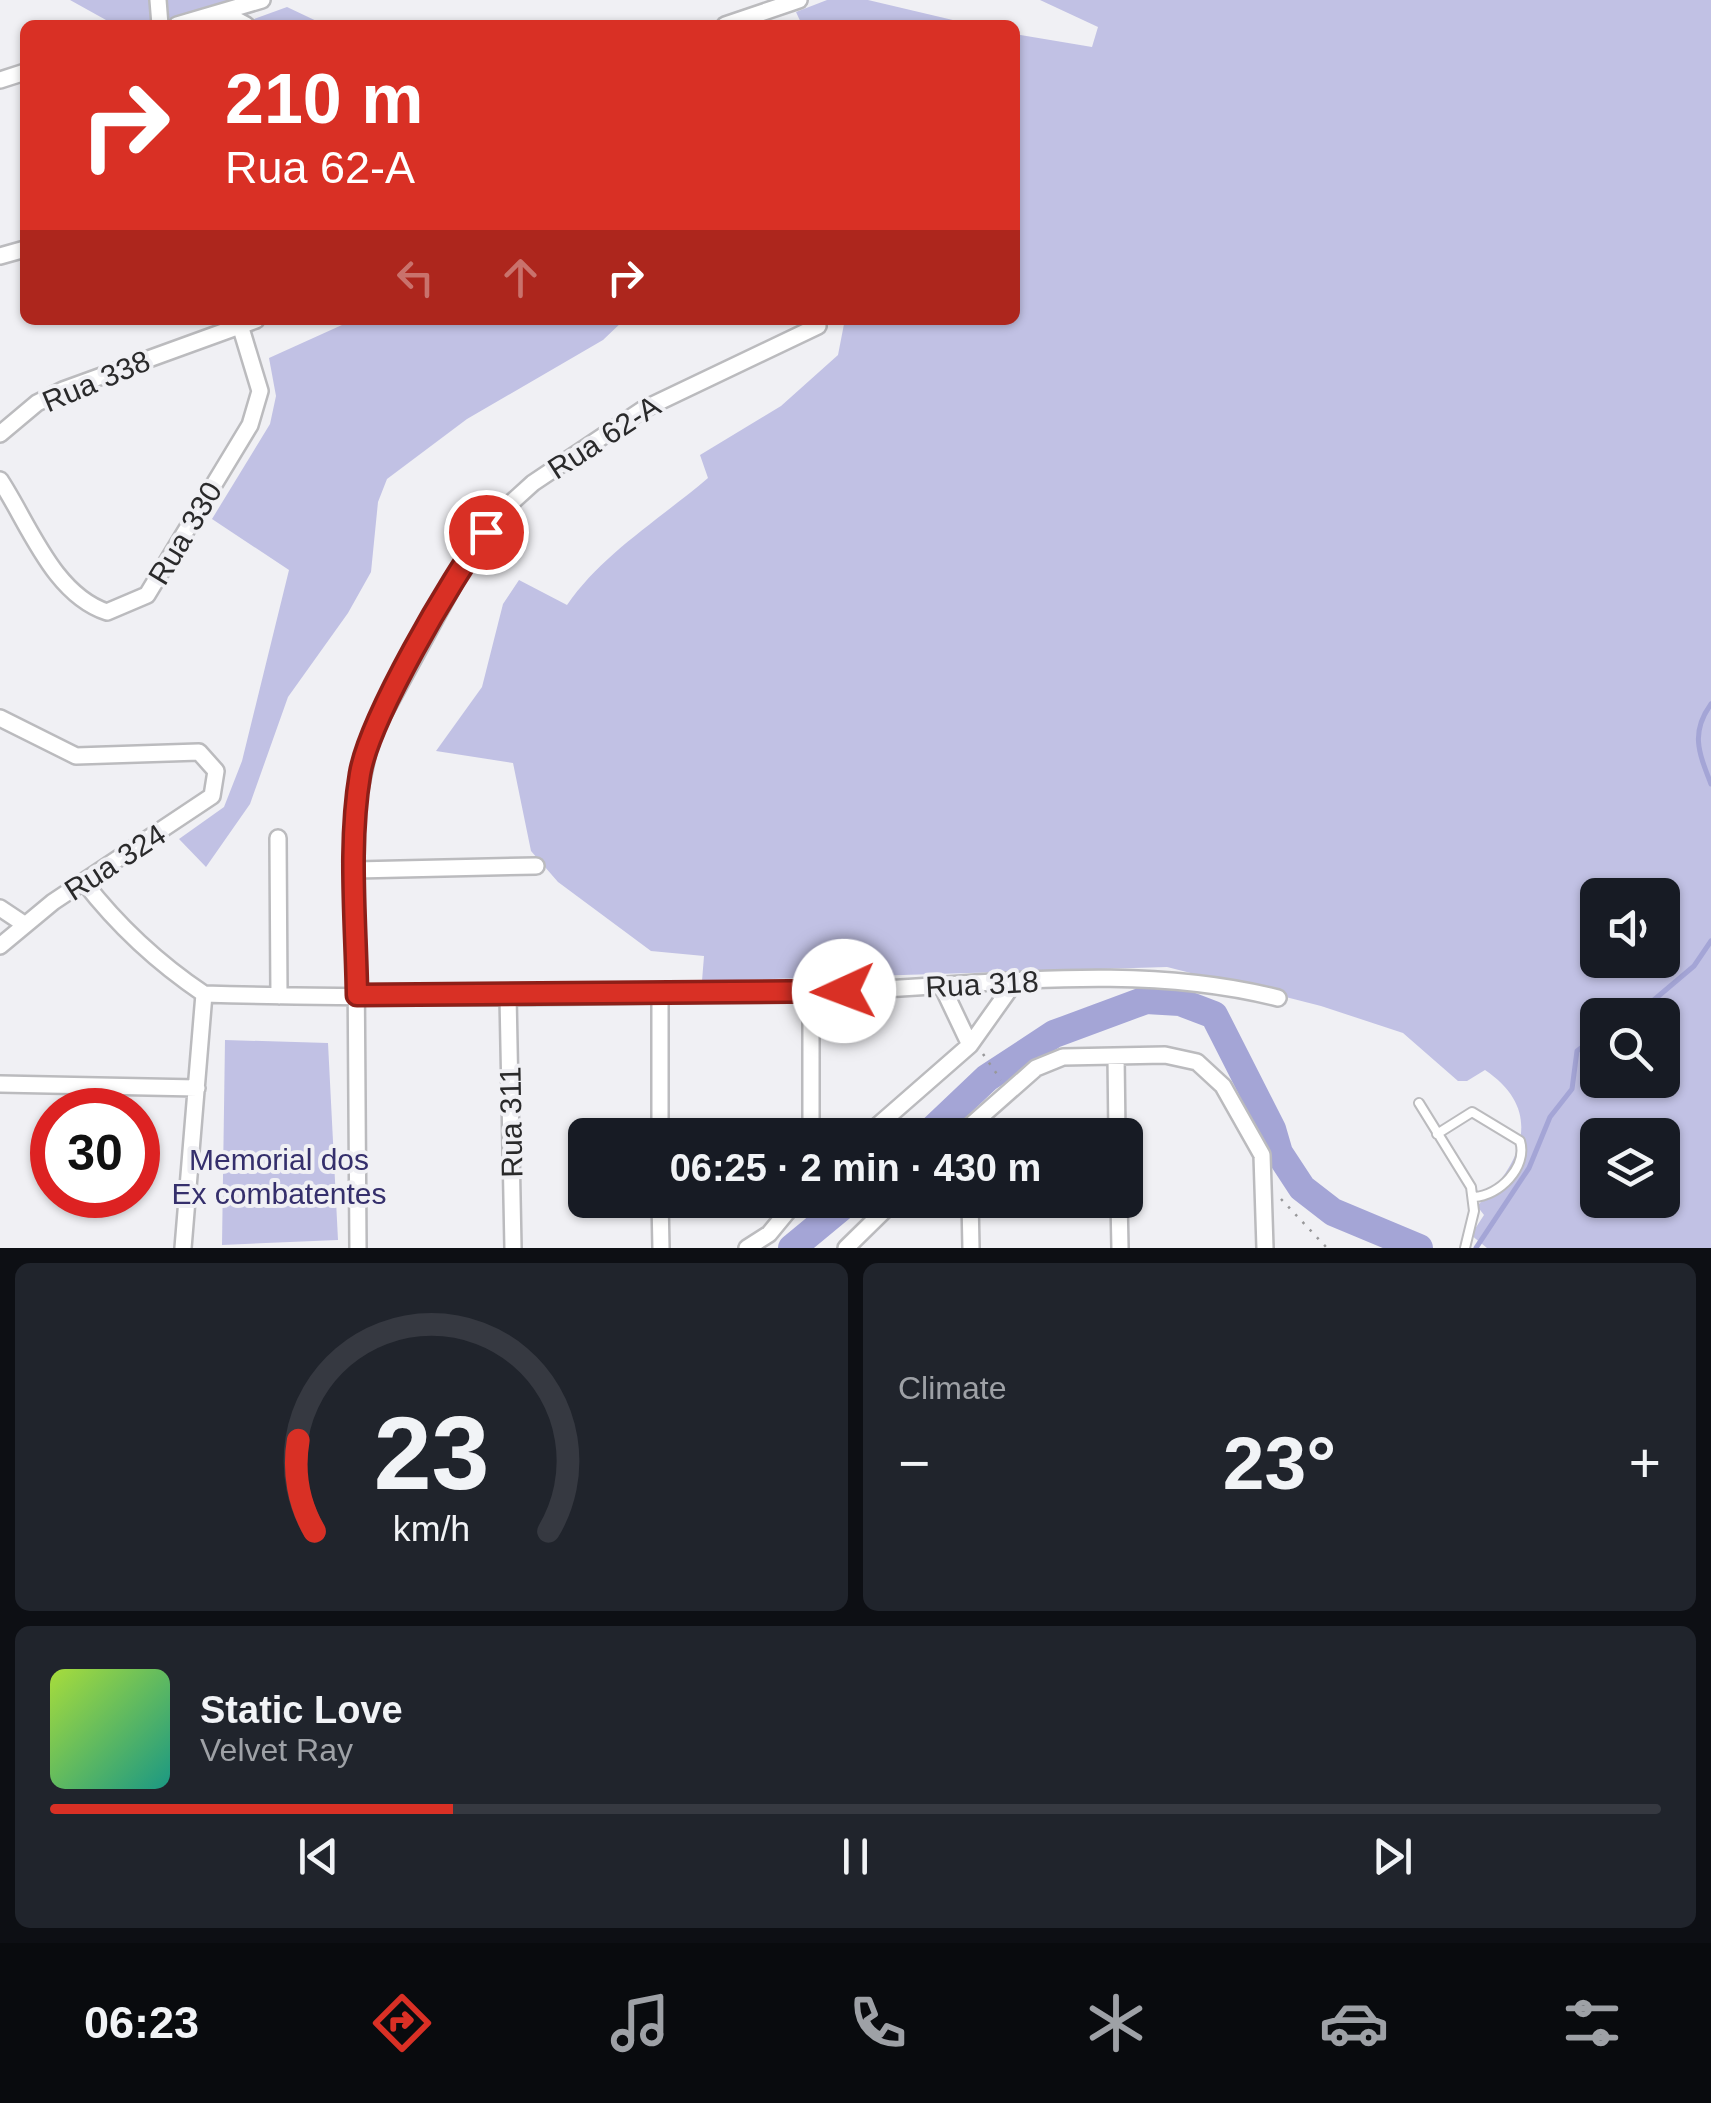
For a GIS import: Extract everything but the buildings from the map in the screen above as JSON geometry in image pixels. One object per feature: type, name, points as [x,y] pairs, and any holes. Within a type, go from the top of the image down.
[{"type":"street","points":[[207,20],[262,0]]},
{"type":"street","points":[[739,20],[799,0]]},
{"type":"street","points":[[222,12],[237,20]]},
{"type":"street","name":"Rua 338","points":[[0,434],[37,403],[62,390],[242,325]]},
{"type":"street","name":"Rua 330","points":[[0,480],[58,575],[88,606],[107,612],[147,595],[256,409],[257,373],[248,325]]},
{"type":"street","name":"Rua 62-A","points":[[358,1248],[355,813],[371,737],[452,584],[501,512],[533,482],[642,410],[818,326]]},
{"type":"street","name":"Rua 324","points":[[0,718],[76,756],[199,752],[216,771],[212,796],[24,924],[0,946]]},
{"type":"street","points":[[278,838],[279,996]]},
{"type":"street","points":[[356,870],[536,866]]},
{"type":"street","points":[[84,882],[108,914],[168,970],[204,994],[183,1248]]},
{"type":"street","points":[[0,908],[24,924]]},
{"type":"street","name":"Rua 318","points":[[204,994],[508,996],[811,992],[1088,977],[1224,984],[1278,998]]},
{"type":"street","points":[[888,1118],[976,1048],[1014,983]]},
{"type":"street","points":[[942,986],[976,1048]]},
{"type":"street","points":[[660,992],[660,1118]]},
{"type":"street","points":[[811,992],[811,1118]]},
{"type":"street","name":"Rua 311","points":[[508,996],[514,1248]]},
{"type":"street","points":[[1116,1056],[1118,1118]]},
{"type":"street","points":[[981,1118],[1036,1068],[1063,1057],[1164,1056],[1196,1062],[1224,1086],[1255,1139],[1265,1173],[1265,1248]]},
{"type":"street","points":[[0,1084],[197,1088]]},
{"type":"street","points":[[660,1218],[660,1248]]},
{"type":"street","points":[[747,1248],[769,1234],[782,1218]]},
{"type":"street","points":[[846,1248],[877,1218]]},
{"type":"street","points":[[970,1218],[971,1248]]},
{"type":"street","points":[[1119,1218],[1120,1248]]},
{"type":"lane","points":[[1419,1103],[1474,1197],[1465,1248]]},
{"type":"lane","points":[[1437,1134],[1472,1112],[1520,1140],[1522,1156],[1506,1182],[1490,1194],[1474,1197]]},
{"type":"path","points":[[976,1048],[997,1074]]},
{"type":"path","points":[[1265,1198],[1287,1201],[1327,1248]]},
{"type":"green space","points":[[70,0],[231,0],[165,20],[106,20]]},
{"type":"green space","points":[[827,0],[868,0],[953,20],[800,20],[796,12]]},
{"type":"green space","points":[[1040,0],[1711,0],[1711,1248],[1487,1248],[1471,1235],[1484,1215],[1477,1206],[1515,1156],[1521,1120],[1516,1103],[1485,1070],[1467,1081],[1458,1081],[1403,1033],[1321,1006],[1167,967],[702,981],[704,956],[651,951],[558,882],[531,851],[513,763],[436,751],[482,687],[503,604],[519,580],[567,605],[614,553],[708,478],[700,455],[781,406],[838,355],[844,325],[1020,325],[1020,35],[1092,47],[1098,27]]},
{"type":"green space","points":[[287,7],[314,20],[252,20]]},
{"type":"green space","points":[[342,325],[619,325],[603,340],[467,419],[387,479],[378,502],[371,572],[348,613],[288,697],[250,804],[206,867],[179,839],[224,807],[242,761],[289,570],[212,519],[270,424],[276,396],[269,358]]},
{"type":"green space","name":"Memorial dos Ex combatentes","points":[[225,1040],[328,1043],[338,1240],[222,1245]]},
{"type":"waterway","points":[[1711,704],[1699,734],[1700,753],[1711,784]]},
{"type":"waterway","points":[[1656,998],[1694,966],[1711,941]]},
{"type":"waterway","points":[[945,1118],[987,1078],[1054,1034],[1146,1000],[1180,1002],[1214,1015],[1272,1129],[1279,1153],[1302,1188],[1333,1212],[1419,1248]]},
{"type":"waterway","points":[[1476,1248],[1529,1168],[1550,1117],[1572,1089],[1580,1049]]},
{"type":"waterway","points":[[792,1248],[828,1218]]},
{"type":"route","points":[[486,532],[452,584],[371,737],[360,770],[355,813],[357,995],[844,991]]}]
